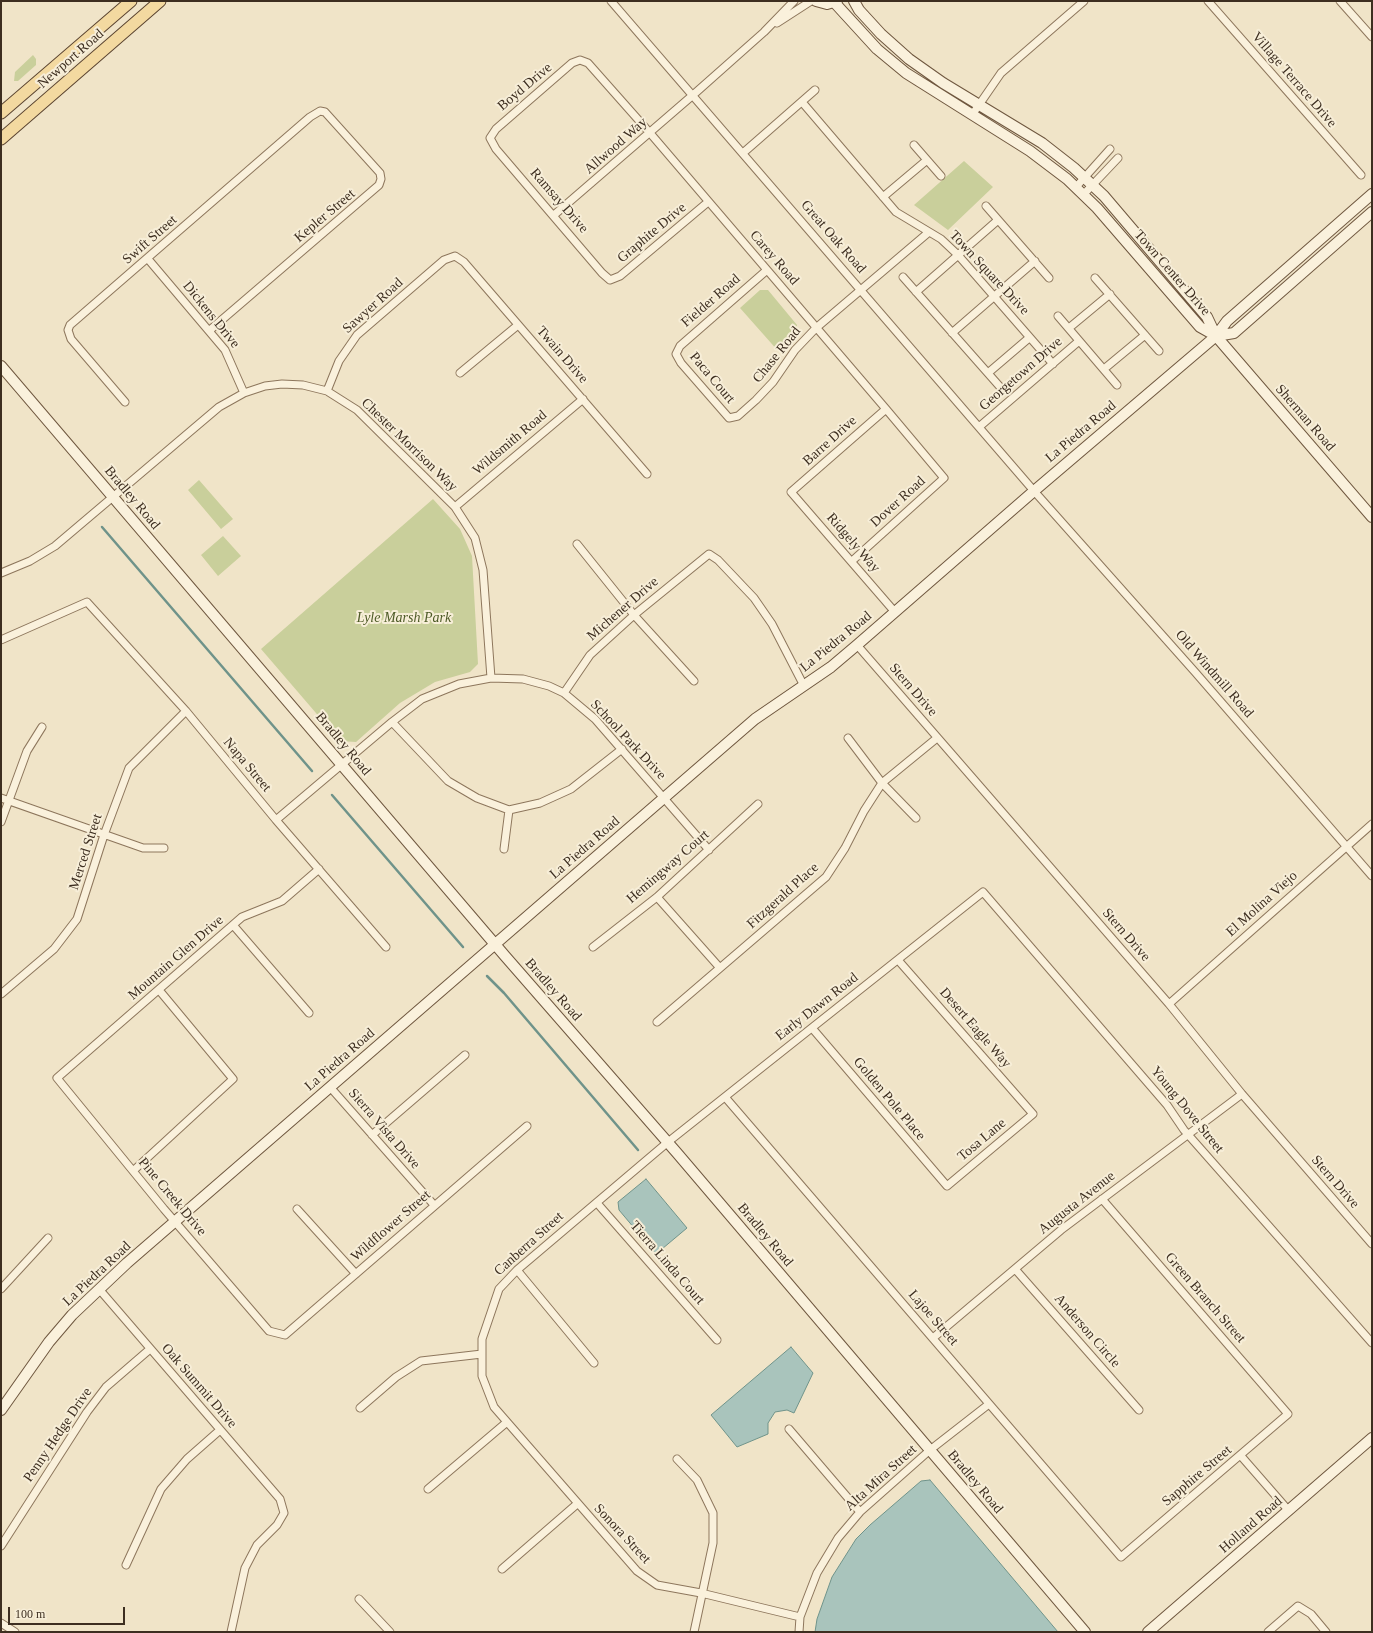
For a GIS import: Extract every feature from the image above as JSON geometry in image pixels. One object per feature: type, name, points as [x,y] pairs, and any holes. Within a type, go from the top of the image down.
[{"type":"main road","name":"Newport Road","points":[[1,113],[131,1]]},
{"type":"main road","name":"Newport Road","points":[[1,139],[160,1]]},
{"type":"street","name":"Great Oak Road","points":[[611,1],[694,95],[1034,491]]},
{"type":"street","points":[[764,32],[794,1]]},
{"type":"street","points":[[764,32],[811,1]]},
{"type":"street","name":"Town Center Drive","points":[[816,1],[824,3],[836,2],[878,49],[906,72],[1030,151],[1076,187],[1200,327],[1216,336]]},
{"type":"street","name":"Town Center Drive","points":[[854,1],[859,10],[881,34],[909,59],[943,83],[1042,143],[1085,178],[1161,262],[1207,317],[1216,336]]},
{"type":"street","points":[[972,115],[1001,73],[1084,1]]},
{"type":"street","name":"Village Terrace Drive","points":[[1208,1],[1361,175]]},
{"type":"street","points":[[1340,1],[1372,37]]},
{"type":"street","name":"Allwood Way","points":[[554,215],[694,95],[764,32]]},
{"type":"street","name":"Carey Road","points":[[580,60],[588,62],[650,133],[944,478]]},
{"type":"street","name":"Boyd Drive","points":[[490,138],[496,129],[572,63],[580,60]]},
{"type":"street","points":[[743,153],[815,90]]},
{"type":"street","name":"Town Square Drive","points":[[802,102],[896,212],[941,239],[958,254],[1053,364]]},
{"type":"street","name":"Swift Street","points":[[125,402],[71,339],[68,330],[75,320],[148,259],[310,117],[320,111]]},
{"type":"street","name":"Kepler Street","points":[[210,330],[379,185],[381,179],[380,173],[330,115],[320,111]]},
{"type":"street","name":"Ramsay Drive","points":[[490,138],[496,149],[554,215],[602,273],[610,280]]},
{"type":"street","points":[[914,146],[941,176]]},
{"type":"street","points":[[1076,187],[1110,149]]},
{"type":"street","points":[[1083,195],[1118,158]]},
{"type":"street","points":[[883,197],[927,160]]},
{"type":"street","name":"La Piedra Road","points":[[1,1410],[49,1342],[72,1315],[99,1289],[755,719],[804,686],[858,645],[894,611],[1216,336],[1227,321],[1372,194]]},
{"type":"street","name":"Graphite Drive","points":[[610,280],[620,276],[708,202]]},
{"type":"street","points":[[986,206],[1049,278]]},
{"type":"street","name":"La Piedra Road","points":[[1216,336],[1234,333],[1372,212]]},
{"type":"street","points":[[916,292],[998,220]]},
{"type":"street","name":"Chase Road","points":[[729,418],[738,416],[756,400],[773,382],[795,350],[816,328],[929,232]]},
{"type":"street","name":"Twain Drive","points":[[455,256],[464,262],[647,474]]},
{"type":"street","name":"Sawyer Road","points":[[327,391],[339,361],[357,335],[444,260],[455,256]]},
{"type":"street","name":"Dickens Drive","points":[[148,259],[210,330],[225,350],[244,393]]},
{"type":"street","points":[[952,333],[1035,261]]},
{"type":"street","name":"Fielder Road","points":[[676,354],[680,346],[767,270]]},
{"type":"street","points":[[903,277],[1001,388]]},
{"type":"street","points":[[1095,278],[1159,351]]},
{"type":"street","points":[[1069,328],[1110,294]]},
{"type":"street","points":[[1058,316],[1117,385]]},
{"type":"street","points":[[460,373],[518,324]]},
{"type":"street","points":[[1104,370],[1145,335]]},
{"type":"street","name":"Sherman Road","points":[[1216,336],[1372,518]]},
{"type":"street","points":[[988,373],[1029,338]]},
{"type":"street","name":"Georgetown Drive","points":[[979,427],[1079,341]]},
{"type":"street","name":"Paca Court","points":[[676,354],[681,363],[729,418]]},
{"type":"street","name":"Bradley Road","points":[[1,366],[495,945],[668,1142],[1085,1632]]},
{"type":"street","name":"Chester Morrison Way","points":[[1,573],[30,561],[55,546],[219,407],[244,393],[265,386],[282,384],[303,385],[327,391],[357,410],[455,507],[475,538],[483,570],[491,678]]},
{"type":"street","name":"Wildsmith Road","points":[[455,507],[583,399]]},
{"type":"street","name":"Barre Drive","points":[[792,492],[886,409]]},
{"type":"street","name":"Dover Road","points":[[852,561],[944,478]]},
{"type":"street","name":"Old Windmill Road","points":[[1034,491],[1195,672],[1372,876]]},
{"type":"street","name":"Ridgely Way","points":[[792,492],[894,611]]},
{"type":"street","points":[[577,544],[634,615],[694,681]]},
{"type":"street","name":"Michener Drive","points":[[564,693],[590,655],[634,615],[709,554],[718,560],[754,598],[772,624],[804,686]]},
{"type":"street","name":"Napa Street","points":[[1,640],[87,602],[186,711],[276,820],[386,947]]},
{"type":"street","name":"Stern Drive","points":[[858,645],[1169,1004],[1242,1094],[1372,1244]]},
{"type":"street","name":"School Park Drive","points":[[276,820],[392,722],[422,700],[459,684],[491,678],[523,679],[549,686],[564,693],[595,719],[622,748],[709,850]]},
{"type":"street","name":"Merced Street","points":[[1,994],[54,949],[77,919],[104,835],[129,768],[186,711]]},
{"type":"street","points":[[392,722],[448,781],[477,798],[509,810],[540,803],[571,789],[622,748]]},
{"type":"street","points":[[1,822],[27,751],[42,727]]},
{"type":"street","points":[[848,738],[882,784],[916,818]]},
{"type":"street","name":"Fitzgerald Place","points":[[657,1022],[826,877],[845,848],[864,811],[882,784],[937,738]]},
{"type":"street","points":[[1,798],[143,848],[164,848]]},
{"type":"street","name":"Hemingway Court","points":[[593,946],[657,897],[758,804]]},
{"type":"street","points":[[504,849],[509,810]]},
{"type":"street","name":"El Molina Viejo","points":[[1169,1004],[1372,824]]},
{"type":"street","name":"Mountain Glen Drive","points":[[57,1078],[242,917],[282,901],[319,869]]},
{"type":"street","name":"Early Dawn Road","points":[[668,1142],[983,892]]},
{"type":"street","name":"Young Dove Street","points":[[983,892],[1167,1105],[1187,1134],[1372,1343]]},
{"type":"street","points":[[657,897],[720,968]]},
{"type":"street","points":[[233,925],[309,1013]]},
{"type":"street","name":"Desert Eagle Way","points":[[898,960],[1033,1114]]},
{"type":"street","points":[[133,1171],[233,1079],[158,990]]},
{"type":"street","name":"Golden Pole Place","points":[[812,1028],[947,1186]]},
{"type":"street","points":[[372,1135],[465,1055]]},
{"type":"street","name":"Pine Creek Drive","points":[[57,1078],[175,1222],[269,1331]]},
{"type":"street","name":"Sierra Vista Drive","points":[[330,1087],[434,1205]]},
{"type":"street","name":"Augusta Avenue","points":[[933,1338],[1015,1269],[1102,1199],[1242,1094]]},
{"type":"street","name":"Lajoe Street","points":[[725,1097],[1121,1557]]},
{"type":"street","name":"Tosa Lane","points":[[947,1186],[1033,1114]]},
{"type":"street","name":"Wildflower Street","points":[[269,1331],[285,1335],[527,1126]]},
{"type":"street","name":"Canberra Street","points":[[507,1422],[494,1407],[482,1376],[482,1339],[499,1289],[517,1270],[668,1142]]},
{"type":"street","name":"Green Branch Street","points":[[1102,1199],[1288,1414]]},
{"type":"street","name":"Tierra Linda Court","points":[[597,1202],[717,1340]]},
{"type":"street","points":[[297,1208],[356,1274]]},
{"type":"street","points":[[1,1289],[48,1238]]},
{"type":"street","name":"Anderson Circle","points":[[1015,1269],[1139,1410]]},
{"type":"street","points":[[517,1270],[594,1363]]},
{"type":"street","name":"Oak Summit Drive","points":[[99,1289],[280,1498],[284,1513],[277,1525],[257,1545],[245,1568],[231,1632]]},
{"type":"street","name":"Penny Hedge Drive","points":[[1,1546],[86,1412],[106,1387],[150,1349]]},
{"type":"street","points":[[360,1408],[396,1377],[421,1361],[482,1354]]},
{"type":"street","name":"Alta Mira Street","points":[[799,1632],[800,1617],[817,1573],[838,1538],[860,1512],[930,1450],[989,1404]]},
{"type":"street","name":"Sapphire Street","points":[[1121,1557],[1241,1456],[1288,1414]]},
{"type":"street","points":[[428,1489],[507,1422]]},
{"type":"street","name":"Sonora Street","points":[[507,1422],[636,1571],[657,1585],[701,1593],[800,1617]]},
{"type":"street","points":[[789,1429],[860,1512]]},
{"type":"street","points":[[126,1565],[161,1489],[187,1459],[220,1430]]},
{"type":"street","name":"Holland Road","points":[[1148,1632],[1372,1438]]},
{"type":"street","points":[[1241,1456],[1289,1511]]},
{"type":"street","points":[[677,1459],[697,1480],[713,1513],[713,1543],[701,1593],[694,1632]]},
{"type":"street","points":[[502,1569],[577,1504]]},
{"type":"street","points":[[359,1599],[389,1632]]},
{"type":"street","points":[[1268,1632],[1298,1606],[1311,1614],[1326,1632]]},
{"type":"street","points":[[1,1624],[15,1632]]},
{"type":"green space","points":[[33,55],[36,59],[36,65],[18,81],[14,81],[15,72]]},
{"type":"green space","points":[[964,161],[993,187],[948,230],[914,205]]},
{"type":"green space","points":[[760,290],[768,290],[797,325],[797,331],[779,352],[740,308]]},
{"type":"green space","points":[[199,480],[233,519],[221,529],[188,490]]},
{"type":"green space","name":"Lyle Marsh Park","points":[[433,499],[460,529],[472,556],[478,664],[470,672],[435,682],[400,703],[356,742],[340,741],[261,649]]},
{"type":"green space","points":[[223,536],[241,556],[218,576],[201,555]]},
{"type":"water","points":[[646,1179],[687,1228],[656,1254],[619,1210],[618,1202]]},
{"type":"water","points":[[791,1347],[813,1373],[794,1413],[787,1410],[775,1412],[768,1423],[768,1434],[737,1447],[711,1415]]},
{"type":"water","points":[[930,1480],[1058,1632],[815,1632],[817,1619],[832,1577],[856,1539],[921,1481]]},
{"type":"waterway","points":[[102,527],[312,771]]},
{"type":"waterway","points":[[332,795],[463,947]]},
{"type":"waterway","points":[[487,976],[504,993],[638,1150]]}]
